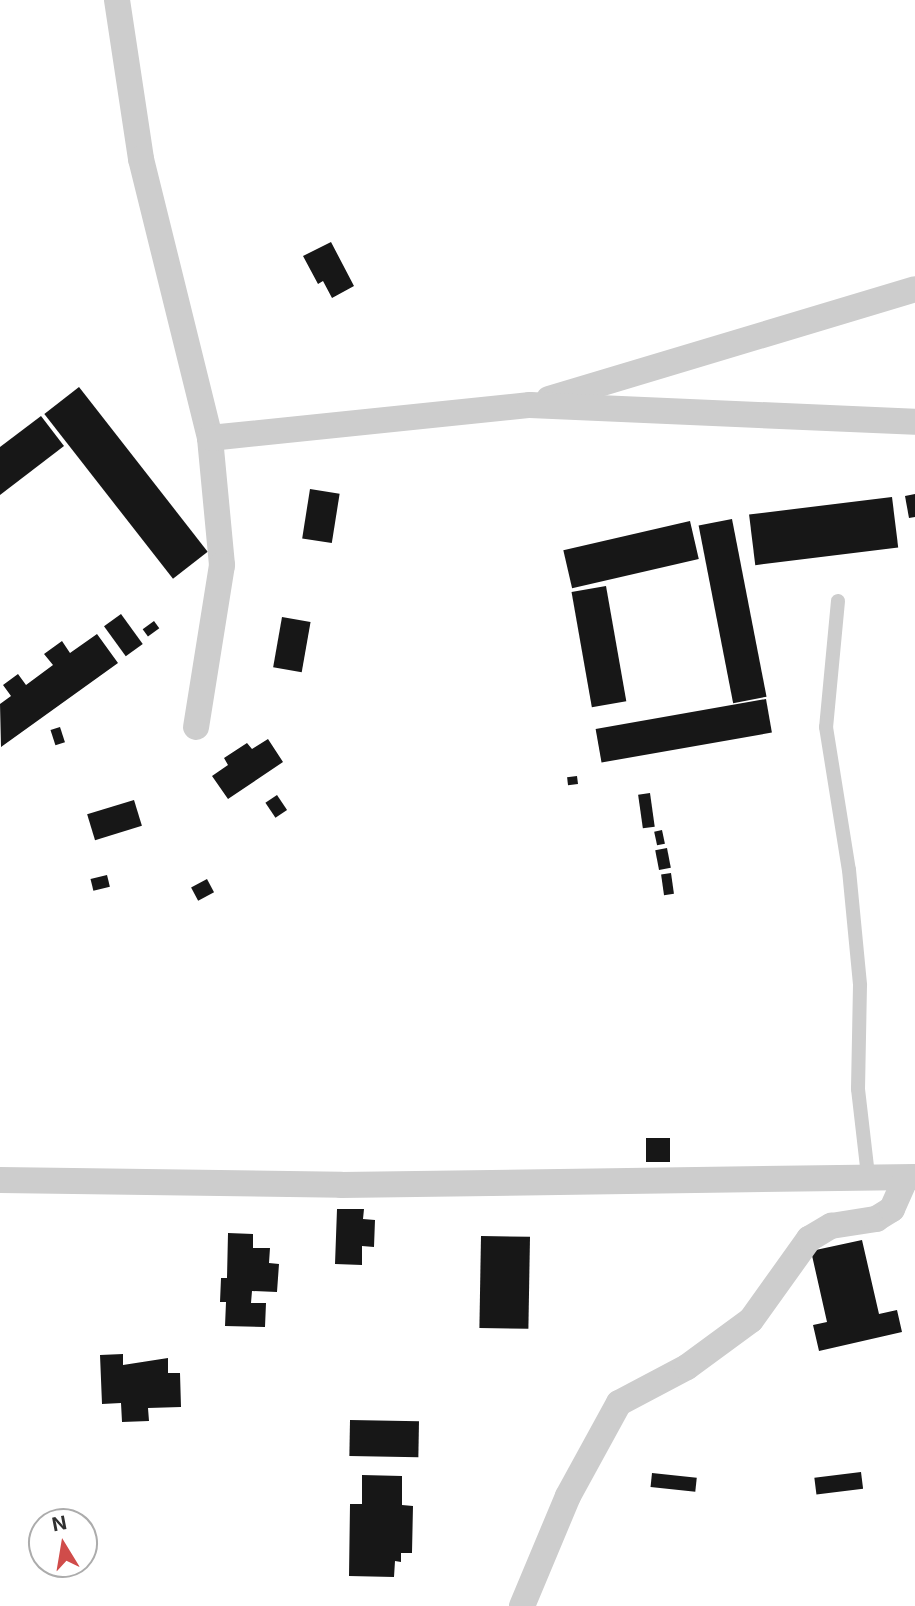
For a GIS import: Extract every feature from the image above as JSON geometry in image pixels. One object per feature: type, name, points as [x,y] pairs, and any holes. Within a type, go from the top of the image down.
[{"type":"street","points":[[117,0],[141,159],[210,438],[222,565],[196,727]]},
{"type":"street","points":[[530,405],[915,289]]},
{"type":"street","points":[[210,438],[530,405],[915,422]]},
{"type":"street","points":[[0,1180],[341,1185],[868,1176],[910,1178],[892,1209],[876,1219],[831,1226],[809,1239],[751,1320],[687,1367],[619,1403],[568,1496],[522,1606]]},
{"type":"lane","points":[[838,601],[826,727],[849,870],[860,985],[858,1089],[868,1176]]},
{"type":"building","points":[[331,242],[354,286],[332,298],[323,281],[318,284],[303,256]]},
{"type":"building","points":[[79,387],[208,552],[173,579],[44,414]]},
{"type":"building","points":[[41,416],[64,446],[0,495],[0,447]]},
{"type":"building","points":[[310,489],[340,494],[332,543],[302,538]]},
{"type":"building","points":[[915,494],[915,517],[909,518],[905,496]]},
{"type":"building","points":[[892,497],[898,548],[755,565],[749,515]]},
{"type":"building","points":[[732,519],[767,697],[733,703],[699,525]]},
{"type":"building","points":[[690,521],[699,559],[572,588],[563,550]]},
{"type":"building","points":[[606,586],[626,701],[592,707],[572,592]]},
{"type":"building","points":[[121,614],[143,644],[126,656],[104,626]]},
{"type":"building","points":[[282,617],[311,622],[302,672],[273,667]]},
{"type":"building","points":[[154,621],[159,628],[148,637],[143,629]]},
{"type":"building","points":[[97,634],[118,663],[1,747],[0,704],[11,696],[3,685],[18,674],[26,685],[53,665],[44,654],[62,641],[70,653]]},
{"type":"building","points":[[766,699],[772,732],[602,763],[596,729]]},
{"type":"building","points":[[60,727],[65,742],[55,745],[50,730]]},
{"type":"building","points":[[268,739],[283,762],[228,799],[212,776],[228,765],[224,758],[247,743],[252,749]]},
{"type":"building","points":[[577,776],[578,784],[568,785],[567,777]]},
{"type":"building","points":[[650,793],[655,827],[643,828],[638,795]]},
{"type":"building","points":[[277,795],[287,810],[275,818],[265,803]]},
{"type":"building","points":[[134,800],[142,826],[95,840],[87,814]]},
{"type":"building","points":[[662,830],[665,844],[657,845],[654,832]]},
{"type":"building","points":[[667,848],[671,868],[659,870],[655,850]]},
{"type":"building","points":[[671,873],[674,894],[664,895],[661,874]]},
{"type":"building","points":[[107,875],[110,887],[93,891],[91,879]]},
{"type":"building","points":[[207,879],[214,892],[198,901],[191,887]]},
{"type":"building","points":[[646,1138],[670,1138],[670,1162],[646,1162]]},
{"type":"building","points":[[337,1209],[364,1209],[363,1219],[375,1220],[374,1247],[362,1246],[362,1265],[335,1264]]},
{"type":"building","points":[[228,1233],[253,1234],[253,1248],[270,1248],[269,1263],[279,1264],[277,1292],[252,1291],[251,1303],[266,1303],[265,1327],[225,1326],[226,1302],[220,1302],[221,1278],[227,1278]]},
{"type":"building","points":[[481,1236],[530,1237],[528,1329],[479,1328]]},
{"type":"building","points":[[862,1240],[879,1314],[897,1310],[902,1332],[819,1351],[813,1325],[827,1322],[811,1251]]},
{"type":"building","points":[[123,1354],[123,1365],[168,1358],[168,1373],[180,1373],[181,1407],[148,1408],[149,1421],[122,1422],[121,1403],[102,1404],[100,1355]]},
{"type":"building","points":[[350,1420],[419,1421],[418,1457],[349,1456]]},
{"type":"building","points":[[861,1472],[863,1489],[816,1495],[814,1478]]},
{"type":"building","points":[[652,1473],[697,1478],[695,1492],[651,1487]]},
{"type":"building","points":[[362,1475],[402,1476],[402,1505],[413,1506],[412,1553],[401,1553],[401,1562],[395,1561],[394,1577],[349,1576],[350,1504],[362,1504]]}]
